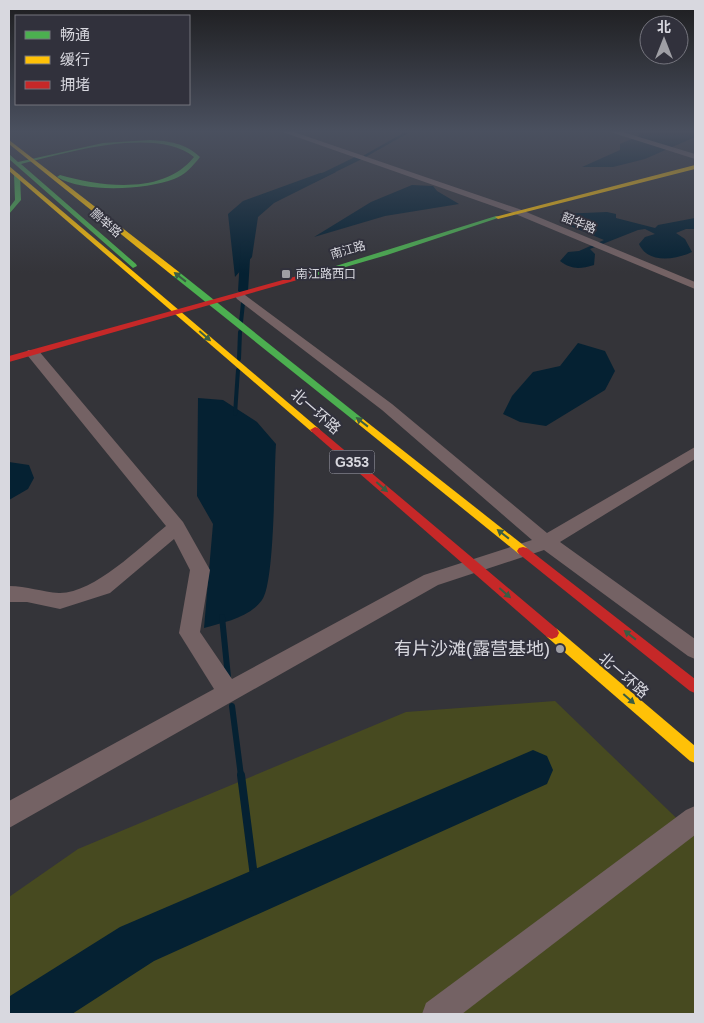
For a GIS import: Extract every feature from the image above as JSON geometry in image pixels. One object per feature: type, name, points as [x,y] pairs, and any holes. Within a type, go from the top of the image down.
[{"type":"main road","points":[[9,212],[17,203],[19,193],[15,178]]},
{"type":"main road","name":"北一环路","points":[[26,178],[695,756]]},
{"type":"main road","name":"鹏举路","points":[[26,178],[185,311]]},
{"type":"main road","name":"北一环路","points":[[54,178],[695,687]]},
{"type":"main road","points":[[60,178],[75,183],[118,186],[153,182],[168,178]]},
{"type":"main road","name":"南江路","points":[[9,360],[385,254],[516,211],[651,178]]},
{"type":"street","name":"韶华路","points":[[420,178],[516,211],[695,286]]},
{"type":"street","points":[[241,296],[386,407],[546,542],[695,650]]},
{"type":"street","points":[[33,353],[177,526],[200,570],[189,633],[224,685]]},
{"type":"street","points":[[9,815],[432,580],[546,542],[695,452]]},
{"type":"street","points":[[9,594],[27,594],[60,601],[104,588],[177,526]]},
{"type":"street","points":[[437,1014],[695,819]]},
{"type":"green space","points":[[555,701],[695,836],[695,1014],[9,1014],[9,897],[78,849],[406,712]]},
{"type":"water","points":[[307,178],[325,178],[274,203],[258,217],[252,257],[235,277],[228,214],[243,201]]},
{"type":"water","points":[[412,185],[433,186],[437,191],[459,204],[385,216],[314,237],[371,202]]},
{"type":"water","points":[[607,212],[616,214],[616,218],[655,228],[658,225],[695,218],[695,229],[686,229],[676,233],[685,239],[692,252],[670,258],[649,255],[639,244],[645,237],[655,234],[645,229],[590,249],[595,254],[594,265],[576,268],[560,261],[568,252],[579,251],[604,240],[570,226],[560,214]]},
{"type":"water","points":[[578,343],[605,351],[615,371],[605,390],[546,426],[520,422],[503,414],[512,396],[533,372],[560,366]]},
{"type":"water","points":[[198,398],[223,400],[257,422],[276,444],[272,551],[266,590],[262,600],[250,611],[236,618],[204,628],[213,524],[197,496]]},
{"type":"water","points":[[9,462],[29,465],[34,478],[28,489],[9,500]]},
{"type":"waterway","points":[[310,181],[317,178]]},
{"type":"waterway","points":[[243,291],[246,243]]},
{"type":"waterway","points":[[241,322],[243,303]]},
{"type":"waterway","points":[[239,359],[240,332]]},
{"type":"waterway","points":[[235,414],[238,370]]},
{"type":"waterway","points":[[222,617],[228,677]]},
{"type":"waterway","points":[[232,706],[241,776]]},
{"type":"waterway","points":[[28,1014],[137,944],[533,770]]},
{"type":"waterway","points":[[241,775],[256,892]]},
{"type":"traffic: fast","points":[[9,212],[18,200],[17,178]]},
{"type":"traffic: fast","points":[[34,178],[133,266]]},
{"type":"traffic: fast","points":[[63,178],[93,185],[134,186],[173,178]]},
{"type":"traffic: fast","points":[[311,275],[385,254],[498,217]]},
{"type":"traffic: fast","points":[[176,274],[360,421]]},
{"type":"traffic: slow","points":[[20,178],[315,430]]},
{"type":"traffic: slow","points":[[54,178],[176,274]]},
{"type":"traffic: slow","points":[[498,217],[653,178]]},
{"type":"traffic: slow","points":[[360,421],[523,551]]},
{"type":"traffic: slow","points":[[552,633],[695,756]]},
{"type":"traffic: jam","points":[[9,359],[311,275]]},
{"type":"traffic: jam","points":[[315,430],[552,633]]},
{"type":"traffic: jam","points":[[523,551],[695,687]]},
{"type":"place","name":"南江路西口","points":[[286,274]]},
{"type":"place","name":"有片沙滩(露营基地)","points":[[560,649]]}]
